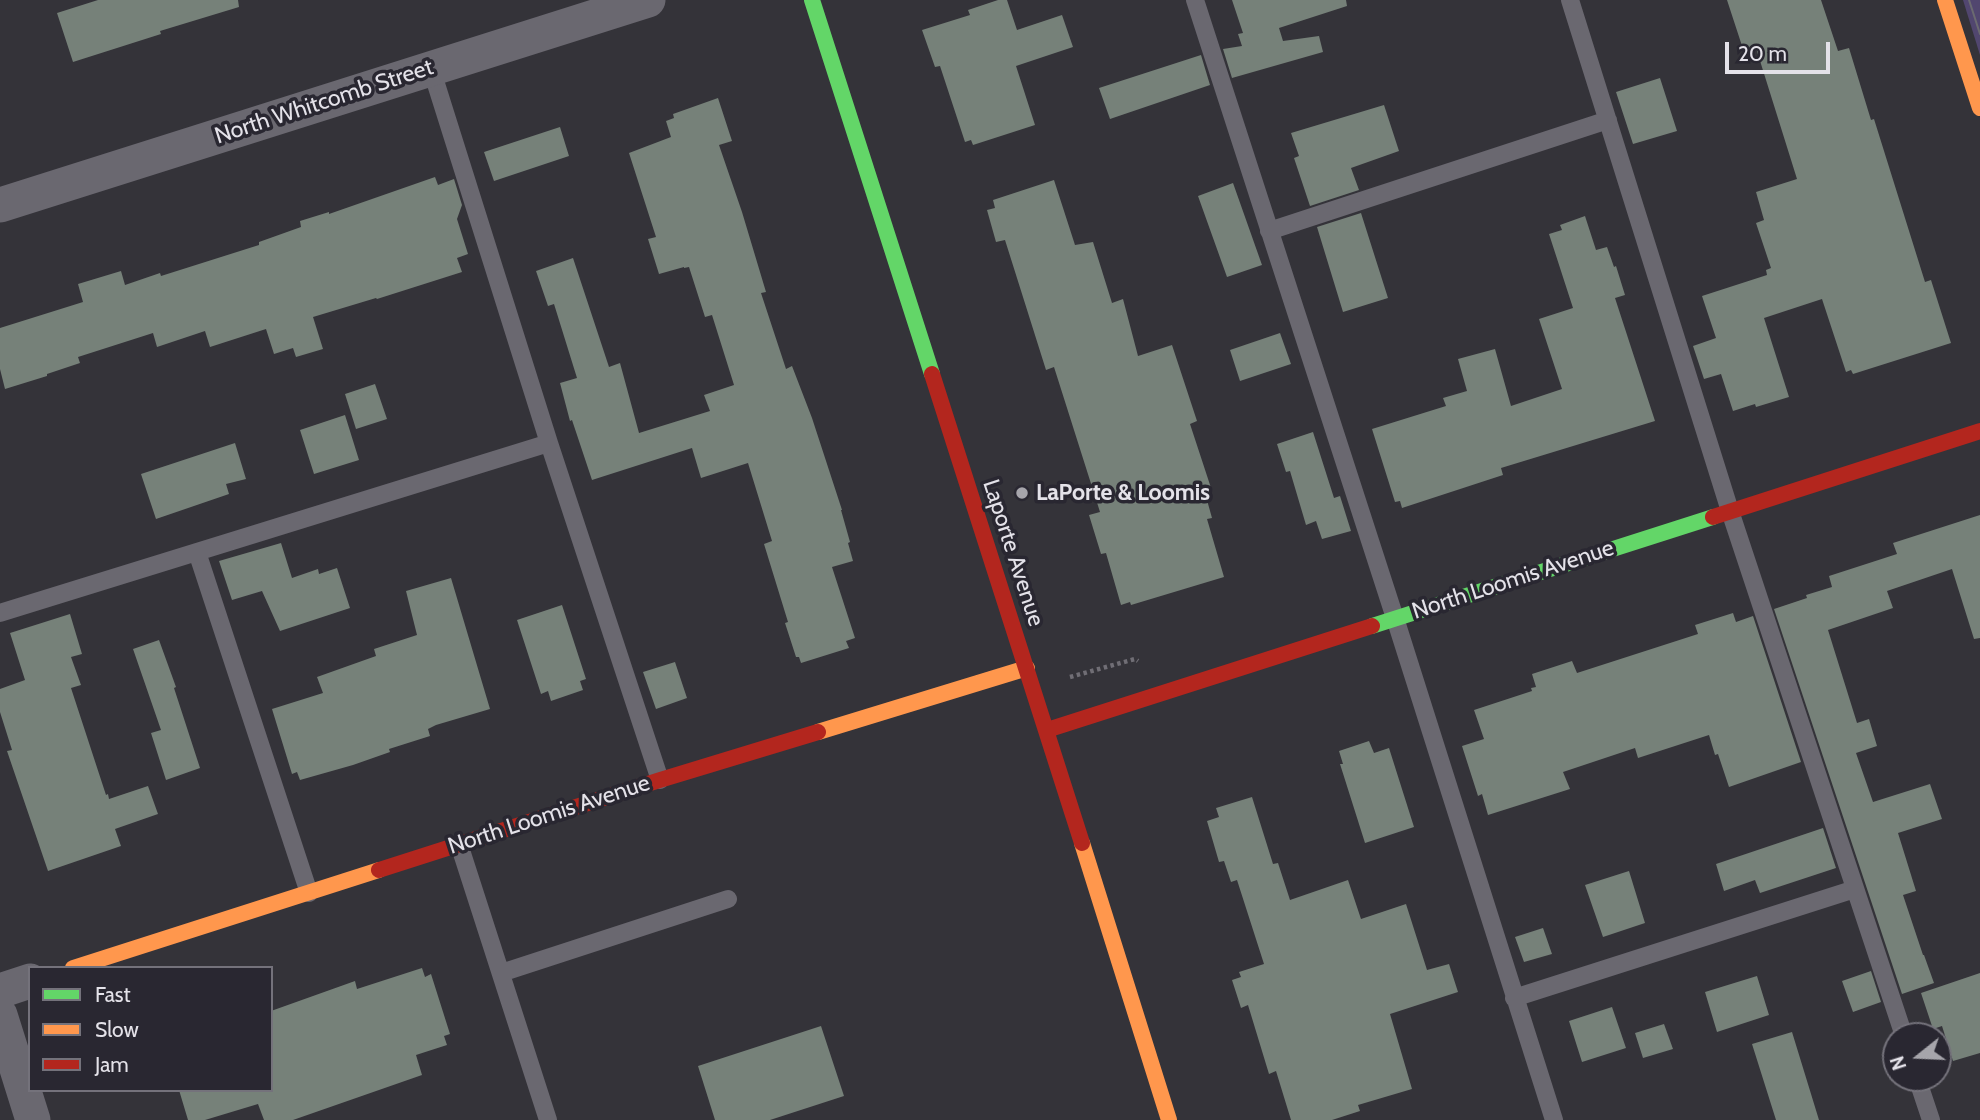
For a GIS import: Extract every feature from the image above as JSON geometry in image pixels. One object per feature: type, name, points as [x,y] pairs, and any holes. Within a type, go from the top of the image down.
[{"type":"street","name":"North Whitcomb Street","points":[[0,205],[648,0]]},
{"type":"street","name":"Laporte Avenue","points":[[812,0],[1170,1120]]},
{"type":"street","points":[[1945,0],[1980,108]]},
{"type":"street","name":"North Loomis Avenue","points":[[1047,730],[1980,431]]},
{"type":"street","name":"North Loomis Avenue","points":[[79,966],[660,780],[1027,668]]},
{"type":"street","points":[[0,991],[28,982]]},
{"type":"street","points":[[0,1015],[33,1120]]},
{"type":"lane","points":[[1195,0],[1554,1120]]},
{"type":"lane","points":[[1570,0],[1730,511],[1898,1022]]},
{"type":"lane","points":[[431,68],[660,780]]},
{"type":"lane","points":[[1269,231],[1608,120]]},
{"type":"lane","points":[[0,613],[550,443]]},
{"type":"lane","points":[[197,552],[309,893]]},
{"type":"lane","points":[[459,844],[548,1120]]},
{"type":"lane","points":[[1514,998],[1855,889]]},
{"type":"lane","points":[[501,973],[728,899]]},
{"type":"lane","points":[[1922,1092],[1931,1120]]},
{"type":"shaded area","points":[[1963,0],[1980,0],[1980,55]]},
{"type":"building","points":[[98,0],[238,0],[239,7],[73,62],[57,13]]},
{"type":"building","points":[[998,0],[1007,0],[1017,30],[1062,15],[1073,47],[1016,66],[1035,125],[973,145],[971,140],[965,142],[940,66],[935,67],[922,30],[970,15],[968,10]]},
{"type":"building","points":[[1232,0],[1346,0],[1347,6],[1279,28],[1283,41],[1319,36],[1323,52],[1232,78],[1223,49],[1242,46],[1238,34],[1243,33]]},
{"type":"building","points":[[1727,0],[1821,0],[1838,51],[1849,48],[1925,282],[1931,280],[1951,343],[1853,374],[1851,370],[1846,372],[1822,299],[1764,318],[1789,397],[1733,411],[1721,374],[1704,379],[1693,346],[1716,338],[1702,296],[1767,275],[1766,270],[1771,268],[1756,223],[1764,220],[1756,192],[1797,179],[1756,48],[1744,52]]},
{"type":"building","points":[[1201,55],[1210,85],[1110,119],[1099,88]]},
{"type":"building","points":[[1660,78],[1677,131],[1633,144],[1616,92]]},
{"type":"building","points":[[718,98],[732,141],[719,145],[766,292],[761,293],[786,369],[792,366],[812,418],[842,510],[853,561],[832,567],[855,638],[846,641],[849,648],[801,663],[799,657],[796,657],[785,623],[788,622],[764,544],[772,541],[748,463],[701,478],[692,448],[592,480],[572,420],[570,421],[560,383],[577,378],[554,304],[548,306],[536,271],[573,258],[609,367],[620,363],[639,433],[710,411],[704,395],[734,385],[712,315],[705,317],[689,267],[659,274],[648,239],[656,237],[629,153],[671,137],[666,121],[674,118],[673,114]]},
{"type":"building","points":[[1384,105],[1399,151],[1351,168],[1359,190],[1310,206],[1294,158],[1299,156],[1291,133]]},
{"type":"building","points":[[560,127],[569,156],[494,181],[484,152]]},
{"type":"building","points":[[435,177],[438,185],[454,179],[462,205],[457,219],[468,254],[457,258],[462,272],[313,317],[323,349],[296,357],[293,348],[274,354],[266,329],[210,347],[205,331],[157,347],[153,333],[78,357],[80,363],[5,389],[0,369],[0,328],[83,302],[78,284],[121,271],[125,285],[160,273],[161,276],[259,245],[259,242],[301,227],[300,221],[329,214]]},
{"type":"building","points":[[1054,180],[1075,245],[1093,242],[1112,303],[1123,299],[1138,356],[1172,345],[1197,421],[1190,424],[1212,491],[1205,493],[1212,518],[1207,519],[1224,577],[1131,605],[1130,602],[1121,605],[1106,553],[1101,554],[1089,515],[1100,512],[1054,367],[1046,370],[1005,240],[996,242],[987,210],[995,208],[993,200]]},
{"type":"building","points":[[1233,183],[1262,265],[1227,277],[1198,196]]},
{"type":"building","points":[[1361,213],[1388,298],[1343,312],[1317,227]]},
{"type":"building","points":[[1585,216],[1596,250],[1607,247],[1614,267],[1616,266],[1625,295],[1615,298],[1655,421],[1501,468],[1503,475],[1402,508],[1400,501],[1395,502],[1372,429],[1446,406],[1443,398],[1467,391],[1458,359],[1495,349],[1511,406],[1562,389],[1539,319],[1573,308],[1549,234],[1562,230],[1560,225]]},
{"type":"building","points":[[1280,333],[1291,364],[1240,381],[1230,350]]},
{"type":"building","points":[[375,384],[387,419],[356,429],[345,394]]},
{"type":"building","points":[[345,415],[359,460],[314,474],[300,430]]},
{"type":"building","points":[[1313,432],[1334,498],[1340,496],[1351,531],[1322,539],[1316,521],[1306,525],[1290,471],[1286,472],[1277,444]]},
{"type":"building","points":[[235,443],[246,479],[226,484],[229,494],[156,519],[141,474]]},
{"type":"building","points":[[1980,515],[1980,638],[1974,639],[1952,569],[1887,591],[1893,608],[1828,630],[1857,723],[1869,719],[1877,746],[1856,753],[1873,802],[1930,784],[1942,819],[1898,833],[1916,891],[1903,895],[1934,983],[1902,994],[1774,609],[1832,587],[1829,576],[1897,554],[1893,543]]},
{"type":"building","points":[[281,543],[292,578],[318,569],[319,574],[337,568],[350,608],[280,631],[262,591],[232,600],[219,561]]},
{"type":"building","points":[[451,578],[490,709],[436,725],[428,729],[430,736],[389,749],[390,752],[353,765],[300,780],[297,772],[292,774],[272,709],[323,693],[317,677],[376,656],[374,649],[417,635],[406,591]]},
{"type":"building","points":[[562,605],[586,679],[580,681],[583,690],[551,701],[548,691],[541,694],[517,620]]},
{"type":"building","points":[[1733,613],[1736,622],[1753,616],[1801,762],[1729,787],[1709,735],[1638,758],[1635,748],[1563,772],[1570,789],[1488,815],[1482,794],[1478,796],[1462,746],[1484,739],[1474,710],[1532,691],[1531,688],[1536,687],[1532,674],[1572,661],[1577,673],[1698,634],[1695,625]]},
{"type":"building","points":[[70,614],[82,654],[71,657],[81,685],[71,688],[106,795],[108,794],[109,799],[148,786],[158,814],[115,829],[121,846],[48,871],[7,751],[12,750],[0,712],[0,689],[25,680],[10,633]]},
{"type":"building","points":[[159,640],[200,768],[166,780],[151,733],[161,730],[133,649]]},
{"type":"building","points":[[675,662],[687,698],[656,709],[643,672]]},
{"type":"building","points":[[1369,741],[1374,753],[1389,748],[1414,827],[1365,843],[1340,764],[1343,764],[1339,751]]},
{"type":"building","points":[[1252,797],[1273,864],[1278,863],[1290,900],[1348,880],[1361,919],[1406,904],[1427,970],[1449,964],[1458,992],[1390,1014],[1412,1089],[1358,1105],[1360,1111],[1332,1120],[1291,1120],[1276,1071],[1269,1074],[1248,1005],[1241,1008],[1232,980],[1241,977],[1239,972],[1264,964],[1237,880],[1231,882],[1224,861],[1219,862],[1207,821],[1219,817],[1216,808]]},
{"type":"building","points":[[1823,828],[1836,868],[1760,893],[1755,880],[1724,891],[1716,864]]},
{"type":"building","points":[[1629,871],[1645,923],[1603,937],[1585,885]]},
{"type":"building","points":[[1543,928],[1552,954],[1524,962],[1515,937]]},
{"type":"building","points":[[422,968],[425,977],[431,974],[450,1034],[444,1036],[447,1045],[416,1055],[422,1075],[293,1120],[264,1120],[258,1104],[205,1120],[188,1120],[180,1092],[273,1092],[273,1010],[355,981],[357,989]]},
{"type":"building","points":[[1871,971],[1881,1002],[1853,1012],[1842,981]]},
{"type":"building","points":[[1980,973],[1980,1053],[1953,1061],[1952,1022],[1931,1022],[1921,993]]},
{"type":"building","points":[[1757,976],[1769,1015],[1717,1032],[1705,992]]},
{"type":"building","points":[[1612,1007],[1626,1048],[1582,1062],[1569,1021]]},
{"type":"building","points":[[1664,1024],[1673,1049],[1643,1058],[1635,1033]]},
{"type":"building","points":[[821,1026],[844,1096],[770,1120],[715,1120],[698,1066]]},
{"type":"building","points":[[1792,1032],[1819,1120],[1776,1120],[1752,1044]]},
{"type":"tram line","points":[[1969,0],[1980,34]]},
{"type":"traffic: fast","points":[[812,0],[932,374]]},
{"type":"traffic: fast","points":[[1372,626],[1713,517]]},
{"type":"traffic: slow","points":[[1945,0],[1980,108]]},
{"type":"traffic: slow","points":[[818,732],[1027,668]]},
{"type":"traffic: slow","points":[[1082,843],[1169,1120]]},
{"type":"traffic: slow","points":[[79,966],[379,870]]},
{"type":"traffic: jam","points":[[932,374],[1082,843]]},
{"type":"traffic: jam","points":[[1713,517],[1980,431]]},
{"type":"traffic: jam","points":[[1047,730],[1372,626]]},
{"type":"traffic: jam","points":[[379,870],[818,732]]},
{"type":"place","name":"LaPorte & Loomis","points":[[1022,493]]}]
